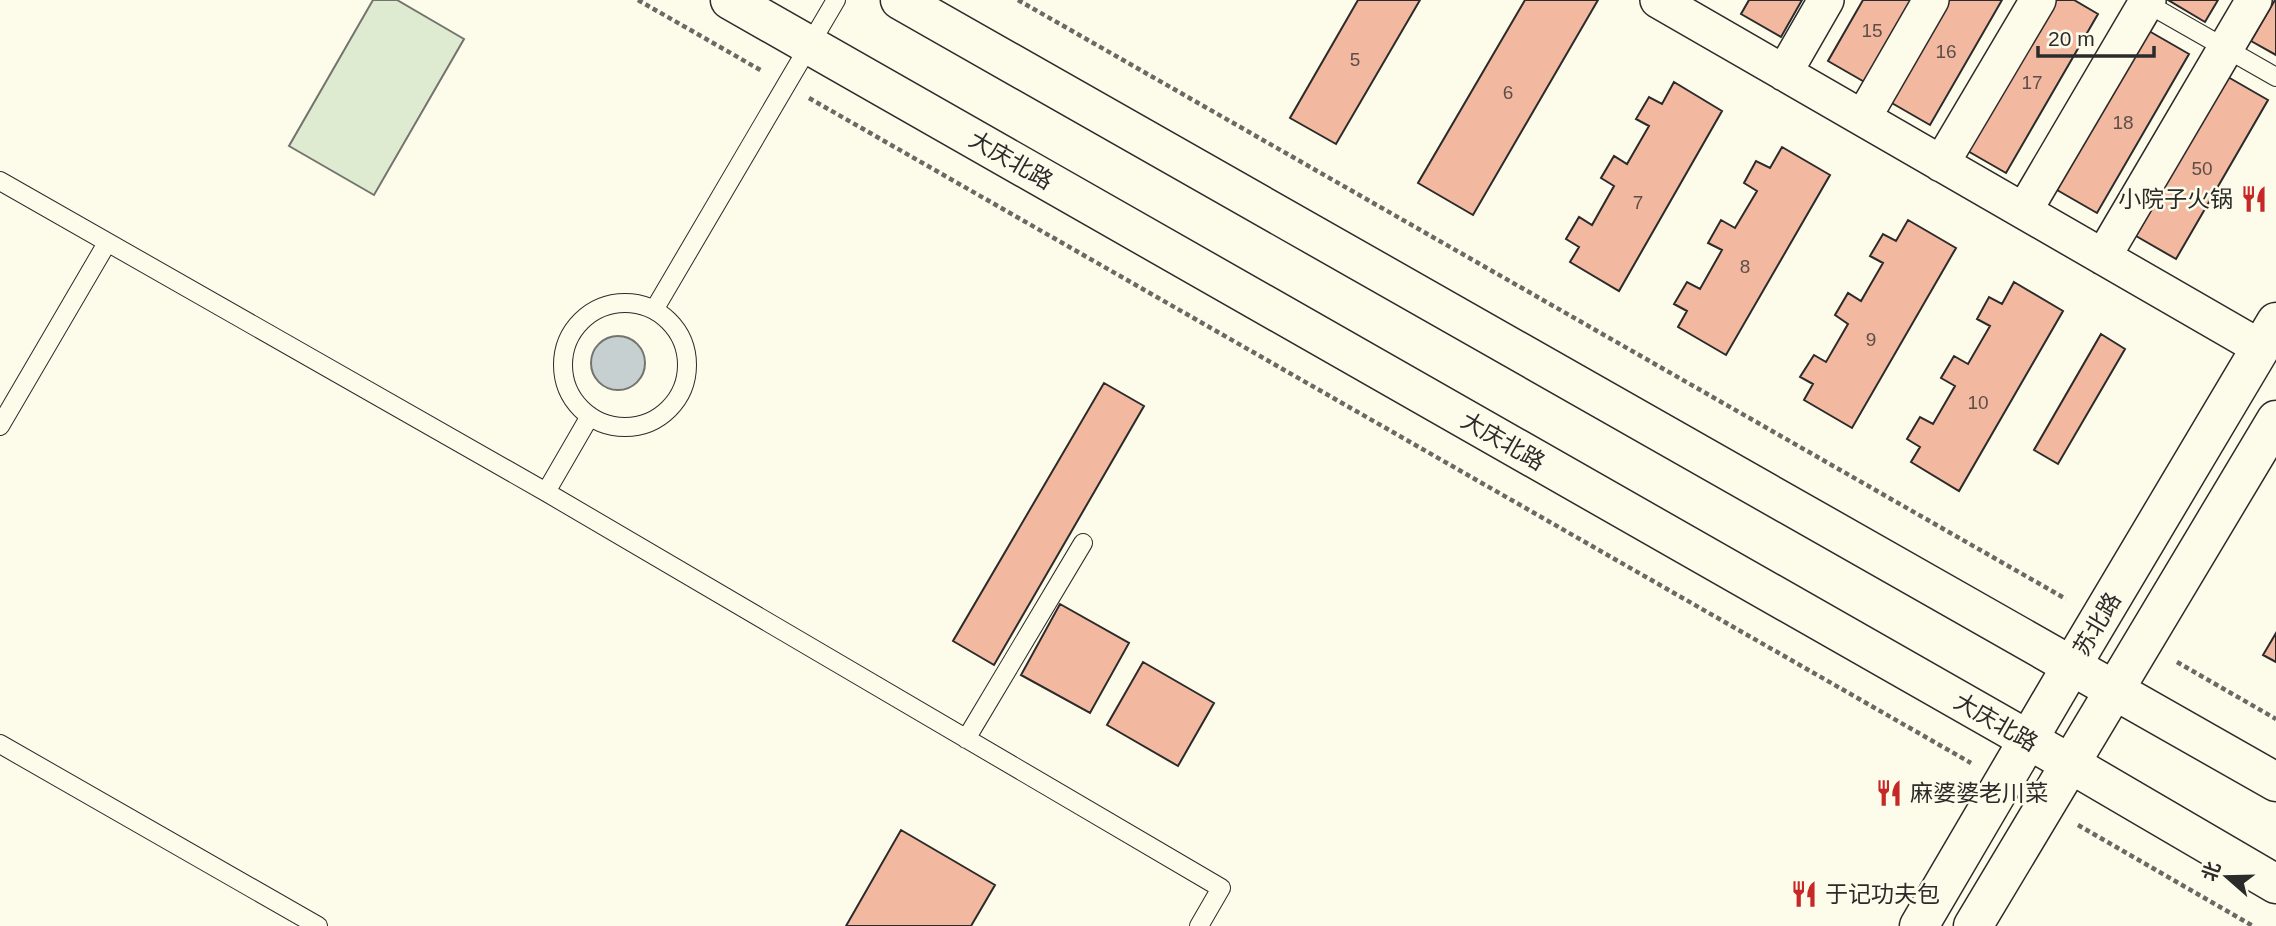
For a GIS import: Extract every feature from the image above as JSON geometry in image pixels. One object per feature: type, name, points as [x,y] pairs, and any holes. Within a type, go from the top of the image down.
[{"type":"main road","name":"大庆北路","points":[[730,0],[2069,763],[2276,884]]},
{"type":"main road","points":[[900,0],[2276,782]]},
{"type":"main road","name":"苏北路","points":[[1919,926],[2072,665],[2271,342]]},
{"type":"main road","points":[[1973,926],[2276,420]]},
{"type":"street","points":[[1658,0],[1708,13],[1784,73],[2103,257],[2271,342]]},
{"type":"street","points":[[1784,73],[1826,0]]},
{"type":"street","points":[[1863,118],[1931,0]]},
{"type":"street","points":[[1941,164],[2038,0]]},
{"type":"street","points":[[2103,257],[2254,0]]},
{"type":"street","points":[[2024,211],[2145,1]]},
{"type":"lane","points":[[654,310],[836,0]]},
{"type":"lane","points":[[2145,1],[2276,77]]},
{"type":"lane","points":[[0,181],[546,492],[1221,888],[1199,926]]},
{"type":"lane","points":[[0,426],[107,243]]},
{"type":"lane","points":[[613,303],[634,303],[654,310],[671,323],[682,340],[687,359],[685,379],[678,398],[665,413],[648,423],[627,427],[608,425],[590,416],[575,402],[566,385],[563,364],[567,343],[577,325],[594,312],[613,303]]},
{"type":"lane","points":[[546,492],[590,416]]},
{"type":"lane","points":[[966,739],[1083,543]]},
{"type":"lane","points":[[0,744],[318,926]]},
{"type":"path","points":[[638,0],[2003,782]]},
{"type":"path","points":[[1018,0],[2101,619]]},
{"type":"path","points":[[2144,643],[2276,719]]},
{"type":"path","points":[[2045,806],[2253,926]]},
{"type":"green space","points":[[373,0],[397,0],[464,39],[374,195],[289,146]]},
{"type":"shaded area","points":[[623,336],[633,340],[641,348],[645,363],[641,378],[633,386],[613,390],[603,386],[595,378],[591,358],[595,348],[603,340]]},
{"type":"building","points":[[1358,0],[1420,0],[1336,144],[1290,118]]},
{"type":"building","points":[[1525,0],[1598,0],[1473,215],[1418,183]]},
{"type":"building","points":[[1749,0],[1802,0],[1781,37],[1741,14]]},
{"type":"building","points":[[1863,0],[1916,0],[1868,84],[1828,61]]},
{"type":"building","points":[[1949,0],[2002,0],[1930,125],[1890,102]]},
{"type":"building","points":[[2053,0],[2074,0],[2098,14],[2006,173],[1966,150]]},
{"type":"building","points":[[2168,0],[2218,0],[2205,22]]},
{"type":"building","points":[[2276,0],[2276,55],[2251,41]]},
{"type":"building","points":[[2149,31],[2189,54],[2097,213],[2057,190]]},
{"type":"building","points":[[2228,77],[2268,100],[2176,259],[2136,236]]},
{"type":"building","points":[[1674,82],[1722,111],[1619,291],[1570,262],[1579,247],[1566,239],[1579,217],[1592,225],[1614,186],[1601,178],[1614,156],[1627,164],[1649,126],[1636,119],[1649,97],[1662,104]]},
{"type":"building","points":[[1782,147],[1830,175],[1726,355],[1678,327],[1687,311],[1674,304],[1687,282],[1700,289],[1722,250],[1708,243],[1721,220],[1735,228],[1757,191],[1744,183],[1756,161],[1770,168]]},
{"type":"building","points":[[1908,220],[1956,248],[1852,428],[1804,400],[1813,384],[1800,377],[1814,355],[1826,362],[1848,324],[1835,315],[1848,293],[1861,301],[1883,263],[1870,256],[1883,234],[1896,241]]},
{"type":"building","points":[[2014,282],[2063,311],[1959,491],[1911,462],[1920,447],[1907,439],[1920,417],[1933,424],[1955,386],[1941,378],[1954,356],[1968,364],[1990,326],[1977,319],[1989,297],[2002,304]]},
{"type":"building","points":[[2101,334],[2125,349],[2058,464],[2034,450]]},
{"type":"building","points":[[1104,383],[1144,406],[994,665],[953,641]]},
{"type":"building","points":[[1060,604],[1129,643],[1090,713],[1021,675]]},
{"type":"building","points":[[2276,633],[2276,662],[2263,655]]},
{"type":"building","points":[[1143,662],[1214,703],[1178,766],[1107,725]]},
{"type":"building","points":[[901,830],[995,885],[971,926],[846,926]]},
{"type":"place","name":"小院子火锅","points":[[2254,199]]},
{"type":"place","name":"麻婆婆老川菜","points":[[1889,793]]},
{"type":"place","name":"于记功夫包","points":[[1804,894]]}]
